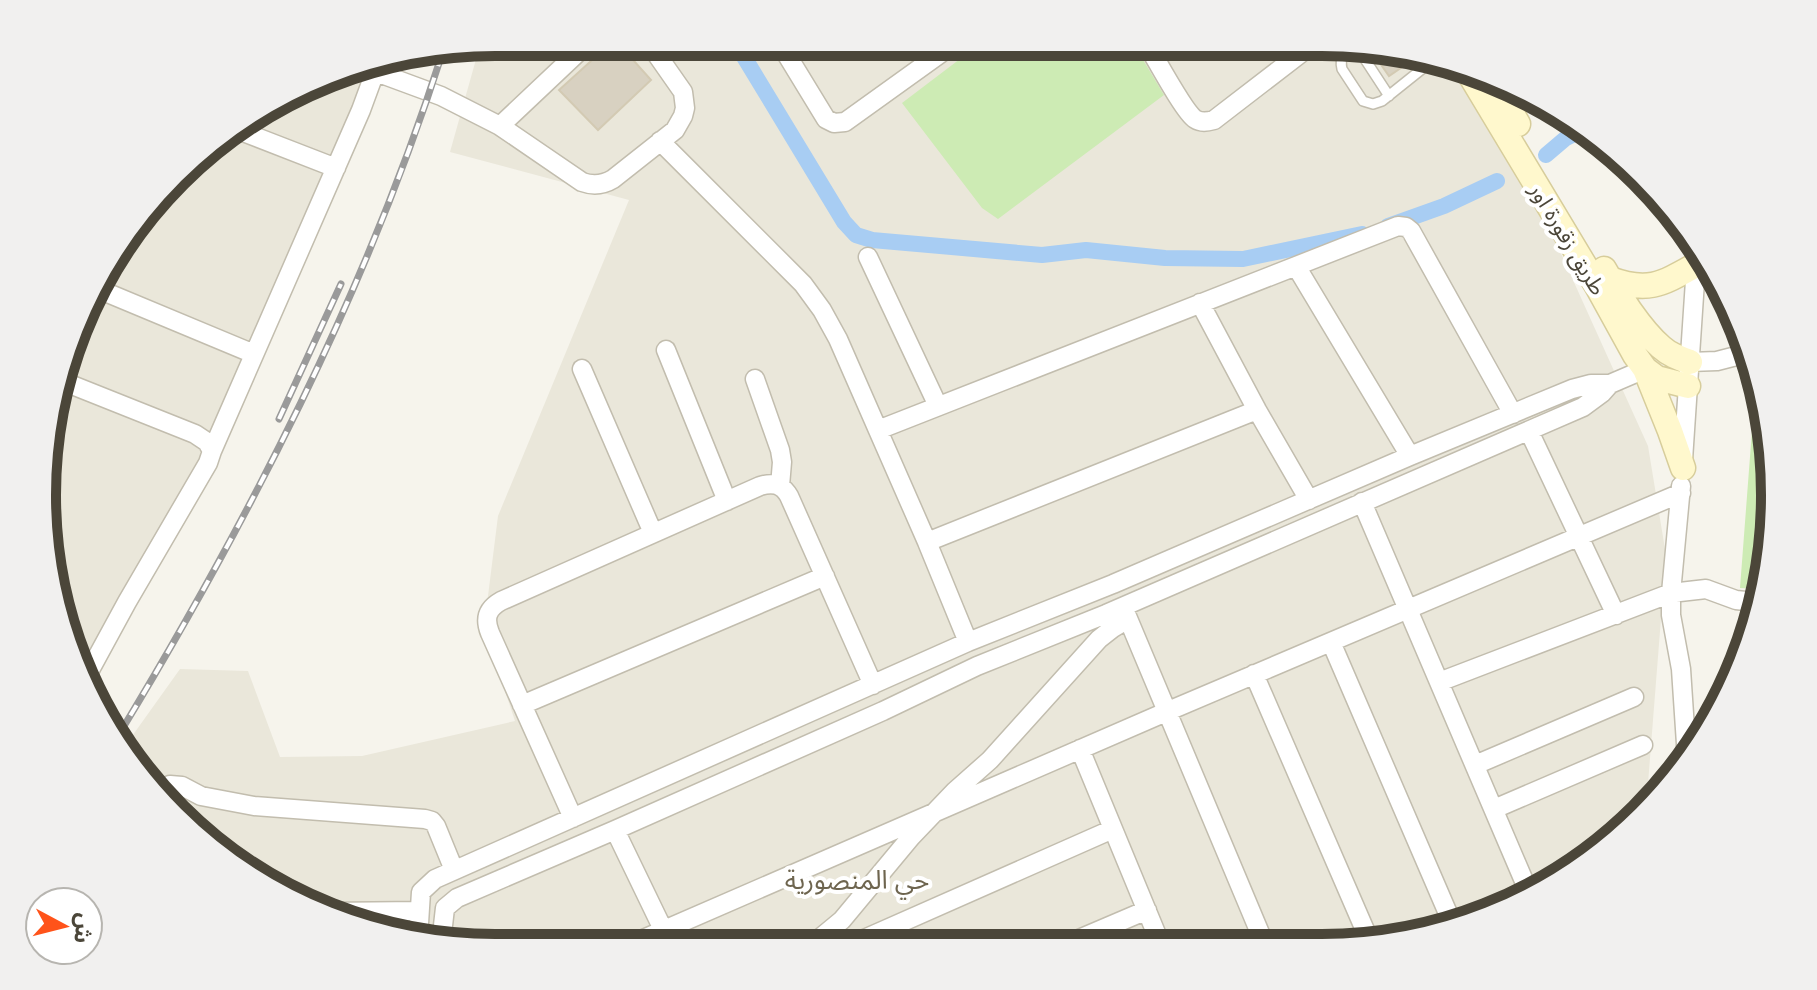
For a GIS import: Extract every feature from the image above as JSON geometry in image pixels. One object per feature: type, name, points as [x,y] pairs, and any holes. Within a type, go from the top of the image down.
[{"type":"main road","name":"طريق زقورة اور","points":[[1476,84],[1603,283],[1635,355],[1645,369],[1683,468]]},
{"type":"main road","points":[[1500,94],[1603,283],[1658,345],[1677,358],[1689,374],[1657,378],[1645,369]]},
{"type":"main road","points":[[1603,283],[1642,287],[1659,284],[1693,261]]},
{"type":"street","points":[[500,126],[574,56]]},
{"type":"street","points":[[384,70],[500,126],[582,182],[594,185],[613,179],[680,123],[685,100],[680,85],[658,56]]},
{"type":"street","points":[[788,56],[826,119],[839,123],[845,122],[937,56]]},
{"type":"street","points":[[1154,56],[1188,112],[1199,121],[1214,120],[1299,56]]},
{"type":"street","points":[[1292,56],[1294,60]]},
{"type":"street","points":[[91,668],[208,463],[375,73]]},
{"type":"street","points":[[247,133],[336,168]]},
{"type":"street","points":[[660,141],[803,284],[822,310],[838,339],[968,642]]},
{"type":"street","points":[[878,430],[1398,226],[1411,231],[1513,414]]},
{"type":"street","points":[[868,257],[938,406]]},
{"type":"street","points":[[1296,266],[1410,456]]},
{"type":"street","points":[[1686,741],[1671,593],[1696,267]]},
{"type":"street","points":[[106,292],[254,354]]},
{"type":"street","points":[[1200,303],[1309,500]]},
{"type":"street","points":[[666,350],[727,501]]},
{"type":"street","points":[[1689,374],[1717,361],[1739,356]]},
{"type":"street","points":[[582,369],[653,533]]},
{"type":"street","points":[[418,927],[421,892],[435,879],[454,870],[968,642],[1113,584],[1410,456],[1581,385],[1610,384],[1645,369]]},
{"type":"street","points":[[755,379],[780,450],[780,486]]},
{"type":"street","points":[[70,384],[195,434],[207,442],[212,451]]},
{"type":"street","points":[[442,930],[445,908],[457,898],[883,711],[977,666],[1125,613],[1362,502],[1583,407],[1610,384]]},
{"type":"street","points":[[927,542],[1257,410]]},
{"type":"street","points":[[1529,431],[1616,615]]},
{"type":"street","points":[[573,818],[486,624],[487,614],[492,606],[653,533],[770,483],[780,486],[789,496],[873,685]]},
{"type":"street","points":[[676,934],[933,813],[1681,493]]},
{"type":"street","points":[[1362,502],[1526,884]]},
{"type":"street","points":[[522,705],[825,576]]},
{"type":"street","points":[[1113,584],[1260,934]]},
{"type":"street","points":[[1439,682],[1671,593],[1706,589],[1748,601]]},
{"type":"street","points":[[828,933],[933,813],[990,760],[1125,613]]},
{"type":"street","points":[[1331,642],[1449,915]]},
{"type":"street","points":[[1254,674],[1366,931]]},
{"type":"street","points":[[1475,765],[1634,697]]},
{"type":"street","points":[[1494,809],[1643,745]]},
{"type":"street","points":[[1080,749],[1157,934]]},
{"type":"street","points":[[168,788],[176,784],[201,796],[254,806],[432,821],[454,870]]},
{"type":"street","points":[[875,934],[1113,829]]},
{"type":"street","points":[[615,830],[665,934]]},
{"type":"street","points":[[1091,934],[1147,910]]},
{"type":"street","points":[[356,912],[419,911]]},
{"type":"lane","points":[[1342,57],[1344,74],[1366,103],[1378,103],[1424,68]]},
{"type":"lane","points":[[1364,58],[1389,96]]},
{"type":"shaded area","points":[[1322,56],[1408,64],[1469,81],[1530,185],[1648,446],[1666,555],[1648,789],[1589,843],[1516,889],[1436,919],[1351,933],[466,933],[381,919],[301,889],[251,860],[206,825],[165,784],[130,739],[180,669],[248,671],[280,757],[362,756],[515,721],[484,628],[498,516],[629,200],[450,152],[477,57]]},
{"type":"shaded area","points":[[367,75],[216,443],[90,666],[64,581],[56,495],[64,409],[79,354],[101,301],[147,228],[206,165],[275,115],[327,89]]},
{"type":"green space","points":[[964,56],[1141,56],[1164,95],[998,219],[982,208],[902,103]]},
{"type":"green space","points":[[1753,412],[1760,466],[1760,524],[1751,589],[1740,588]]},
{"type":"building","points":[[597,56],[630,56],[651,80],[598,130],[559,90]]},
{"type":"building","points":[[1378,60],[1407,64],[1389,76]]},
{"type":"waterway","points":[[743,56],[844,222],[856,235],[872,240],[1042,255],[1086,250],[1165,258],[1243,259],[1362,234]]},
{"type":"waterway","points":[[1546,155],[1572,135]]},
{"type":"waterway","points":[[1388,226],[1444,206],[1497,181]]},
{"type":"railway","points":[[123,727],[213,572],[301,403],[378,229],[440,60]]},
{"type":"railway","points":[[279,419],[341,284]]},
{"type":"district","name":"حي المنصورية","points":[[857,880]]}]
